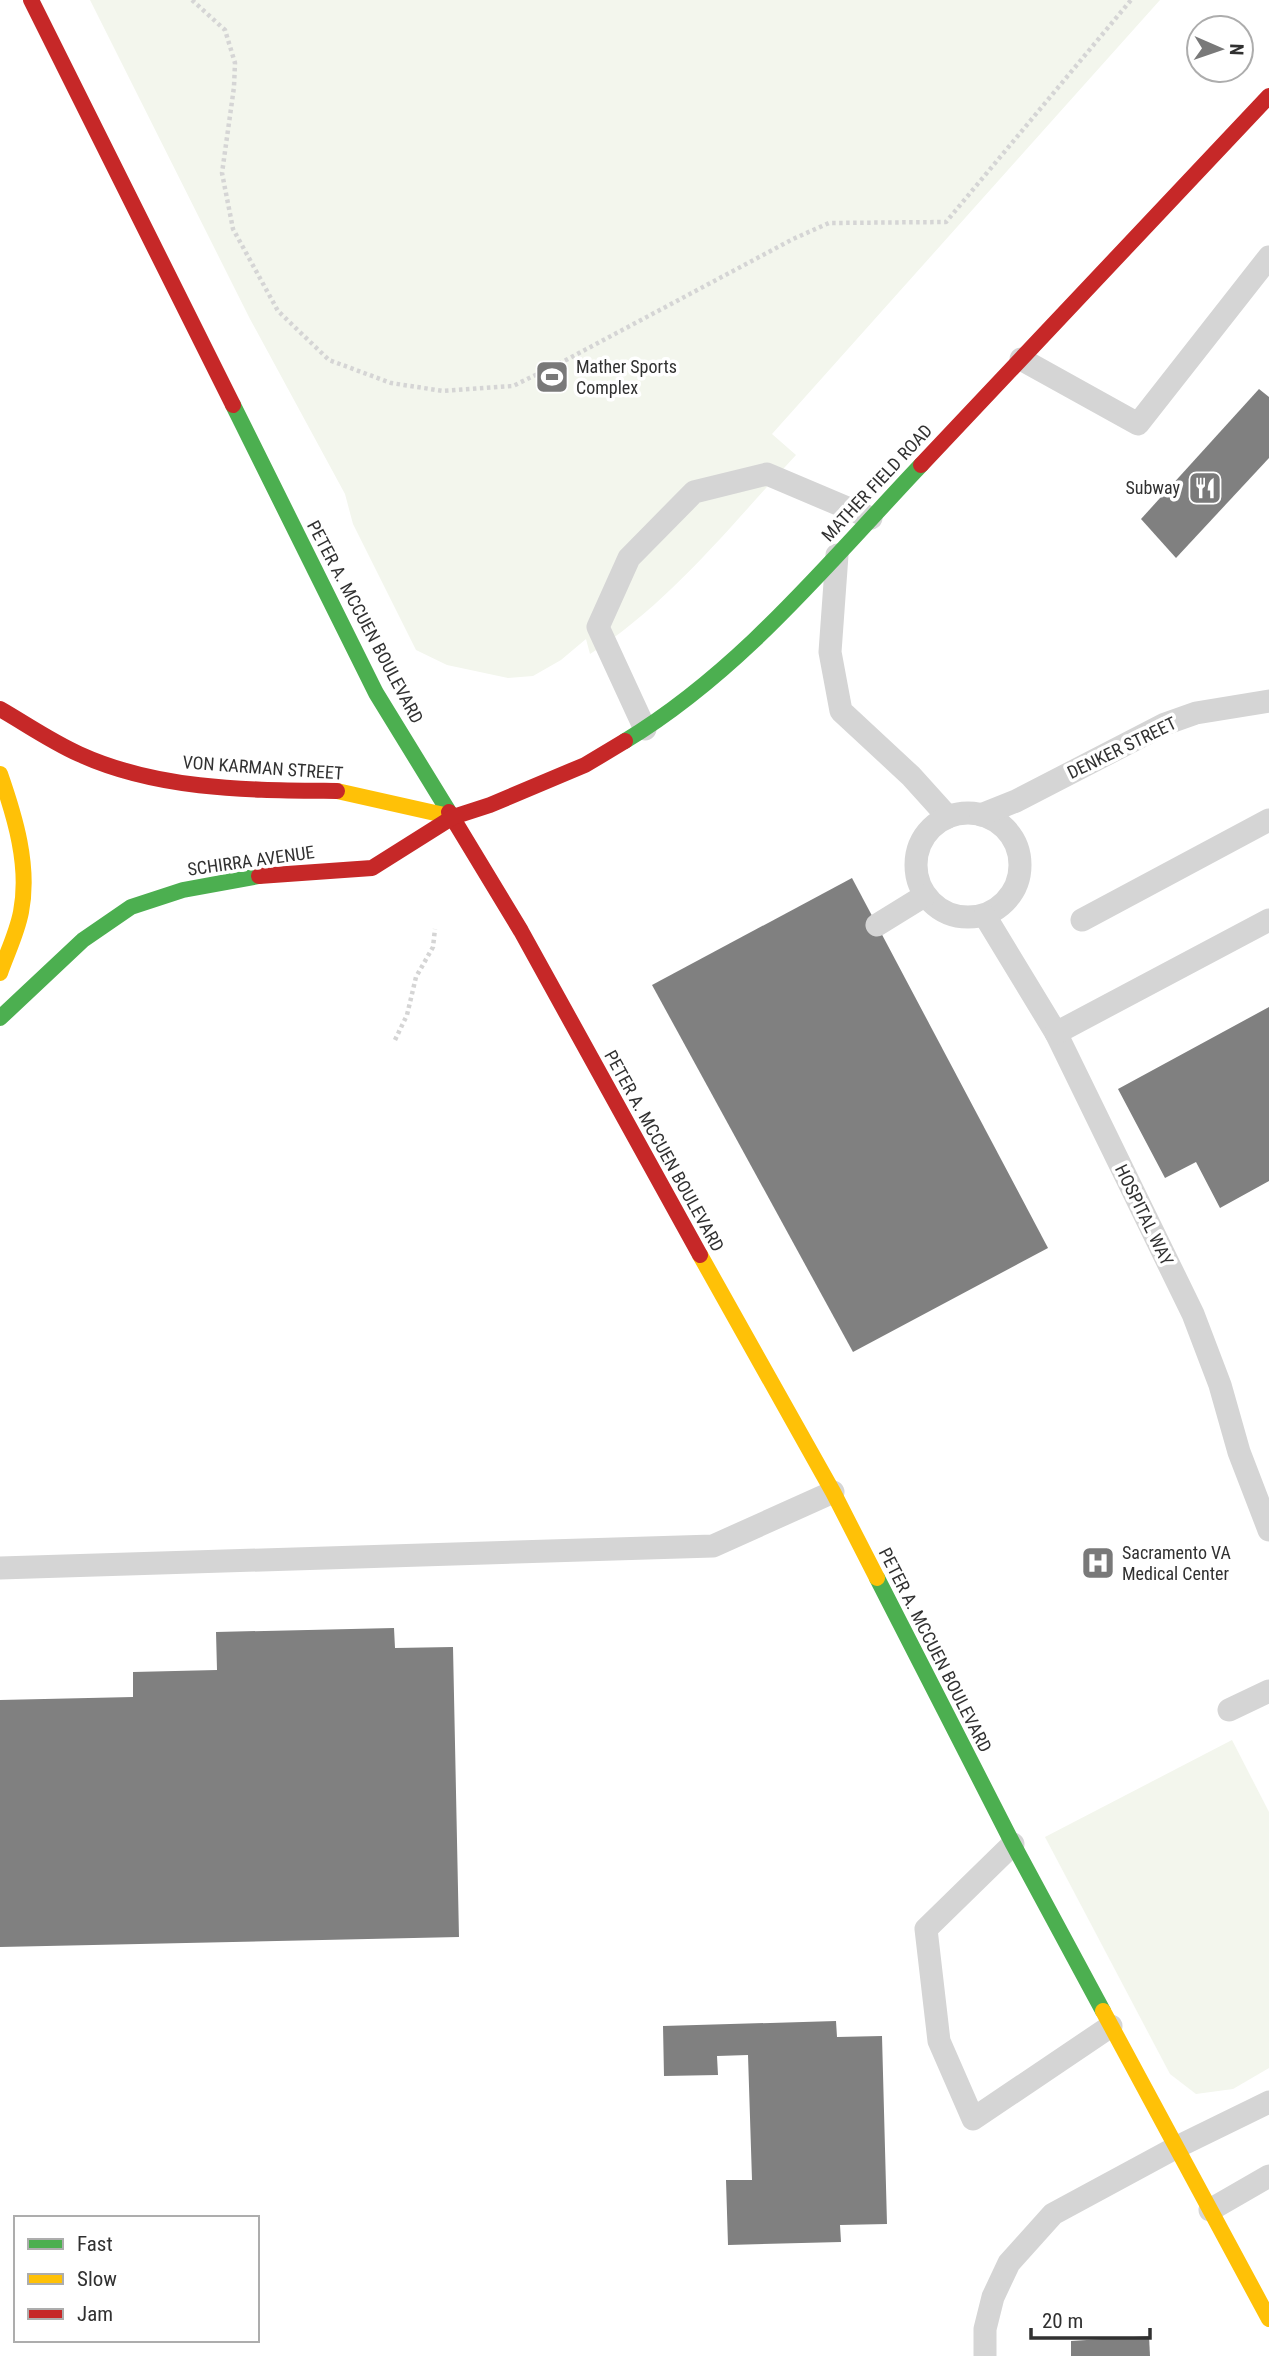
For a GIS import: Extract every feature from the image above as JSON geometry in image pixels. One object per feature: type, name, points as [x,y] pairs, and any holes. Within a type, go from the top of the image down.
[{"type":"street","name":"PETER A. MCCUEN BOULEVARD","points":[[31,0],[376,693],[521,931],[592,1063],[833,1492],[1013,1844],[1269,2319]]},
{"type":"street","name":"MATHER FIELD ROAD","points":[[453,817],[490,805],[585,765],[645,729],[686,699],[754,642],[1269,96]]},
{"type":"street","name":"VON KARMAN STREET","points":[[0,709],[79,754],[127,771],[191,785],[247,790],[338,791],[453,817]]},
{"type":"street","points":[[0,774],[13,810],[23,864],[22,910],[0,973]]},
{"type":"street","name":"SCHIRRA AVENUE","points":[[0,1018],[83,940],[131,907],[183,890],[225,881],[276,873],[372,868],[453,817]]},
{"type":"lane","points":[[1021,359],[1138,424],[1269,257]]},
{"type":"lane","points":[[645,729],[598,627],[629,558],[694,492],[768,474],[871,518]]},
{"type":"lane","points":[[837,554],[830,652],[841,711],[911,776],[948,817]]},
{"type":"lane","name":"DENKER STREET","points":[[981,815],[1016,802],[1164,724],[1207,711],[1269,701]]},
{"type":"lane","points":[[956,814],[981,815],[990,817],[1004,827],[1015,842],[1020,859],[1019,877],[1013,893],[1001,907],[985,916],[968,919],[951,916],[936,908],[924,896],[917,881],[915,863],[918,847],[927,832],[940,821],[956,814]]},
{"type":"lane","points":[[1082,920],[1269,820]]},
{"type":"lane","points":[[877,925],[924,896]]},
{"type":"lane","name":"HOSPITAL WAY","points":[[985,916],[1056,1033],[1193,1314],[1220,1385],[1239,1452],[1269,1530]]},
{"type":"lane","points":[[1056,1033],[1269,920]]},
{"type":"lane","points":[[0,1567],[713,1546],[833,1492]]},
{"type":"lane","points":[[1229,1710],[1269,1691]]},
{"type":"lane","points":[[1013,1844],[926,1929],[939,2041],[973,2119],[1111,2026]]},
{"type":"lane","points":[[985,2356],[985,2329],[993,2297],[1004,2274],[1010,2263],[1053,2214],[1177,2147],[1269,2102]]},
{"type":"lane","points":[[1210,2210],[1269,2176]]},
{"type":"path","points":[[192,0],[225,30],[235,63],[222,173],[233,229],[278,310],[329,360],[391,383],[443,391],[513,386],[793,239],[830,223],[946,222],[1131,0]]},
{"type":"path","points":[[395,1040],[407,1015],[416,977],[433,947],[435,929]]},
{"type":"shaded area","name":"Mather Sports Complex","points":[[90,0],[1160,0],[772,434],[796,455],[699,561],[647,611],[590,654],[586,639],[561,660],[533,676],[508,678],[447,665],[416,650],[353,524],[345,494],[250,319]]},
{"type":"shaded area","points":[[1232,1740],[1269,1812],[1269,2068],[1233,2089],[1196,2094],[1170,2074],[1045,1837]]},
{"type":"building","name":"Subway","points":[[1259,389],[1269,397],[1269,458],[1176,558],[1141,519]]},
{"type":"building","points":[[852,878],[1048,1248],[853,1352],[652,985]]},
{"type":"building","points":[[1269,1007],[1269,1181],[1220,1208],[1196,1162],[1165,1178],[1118,1089]]},
{"type":"building","points":[[394,1628],[395,1648],[453,1647],[459,1937],[0,1947],[0,1700],[133,1697],[133,1672],[217,1670],[216,1632]]},
{"type":"building","points":[[836,2021],[837,2037],[882,2036],[887,2224],[840,2225],[841,2242],[728,2245],[726,2180],[752,2180],[748,2055],[717,2056],[718,2075],[664,2076],[663,2026]]},
{"type":"building","points":[[1149,2336],[1150,2356],[1071,2356],[1071,2341]]},
{"type":"traffic: fast","points":[[233,405],[376,693],[449,812]]},
{"type":"traffic: fast","points":[[625,741],[667,713],[745,648],[818,576],[921,465]]},
{"type":"traffic: fast","points":[[0,1018],[83,940],[131,907],[183,890],[259,876]]},
{"type":"traffic: fast","points":[[877,1578],[1013,1844],[1103,2011]]},
{"type":"traffic: slow","points":[[0,774],[16,824],[24,877],[19,920],[0,973]]},
{"type":"traffic: slow","points":[[337,791],[453,817]]},
{"type":"traffic: slow","points":[[700,1255],[833,1492],[877,1578]]},
{"type":"traffic: slow","points":[[1103,2011],[1269,2319]]},
{"type":"traffic: jam","points":[[31,0],[233,405]]},
{"type":"traffic: jam","points":[[921,465],[1269,96]]},
{"type":"traffic: jam","points":[[0,709],[79,754],[141,775],[174,782],[239,789],[337,791]]},
{"type":"traffic: jam","points":[[259,876],[372,868],[453,817],[490,805],[585,765],[625,741]]},
{"type":"traffic: jam","points":[[449,812],[521,931],[700,1255]]},
{"type":"place","name":"Mather Sports Complex","points":[[552,377]]},
{"type":"place","name":"Subway","points":[[1205,488]]},
{"type":"place","name":"Sacramento VA Medical Center","points":[[1098,1563]]}]
